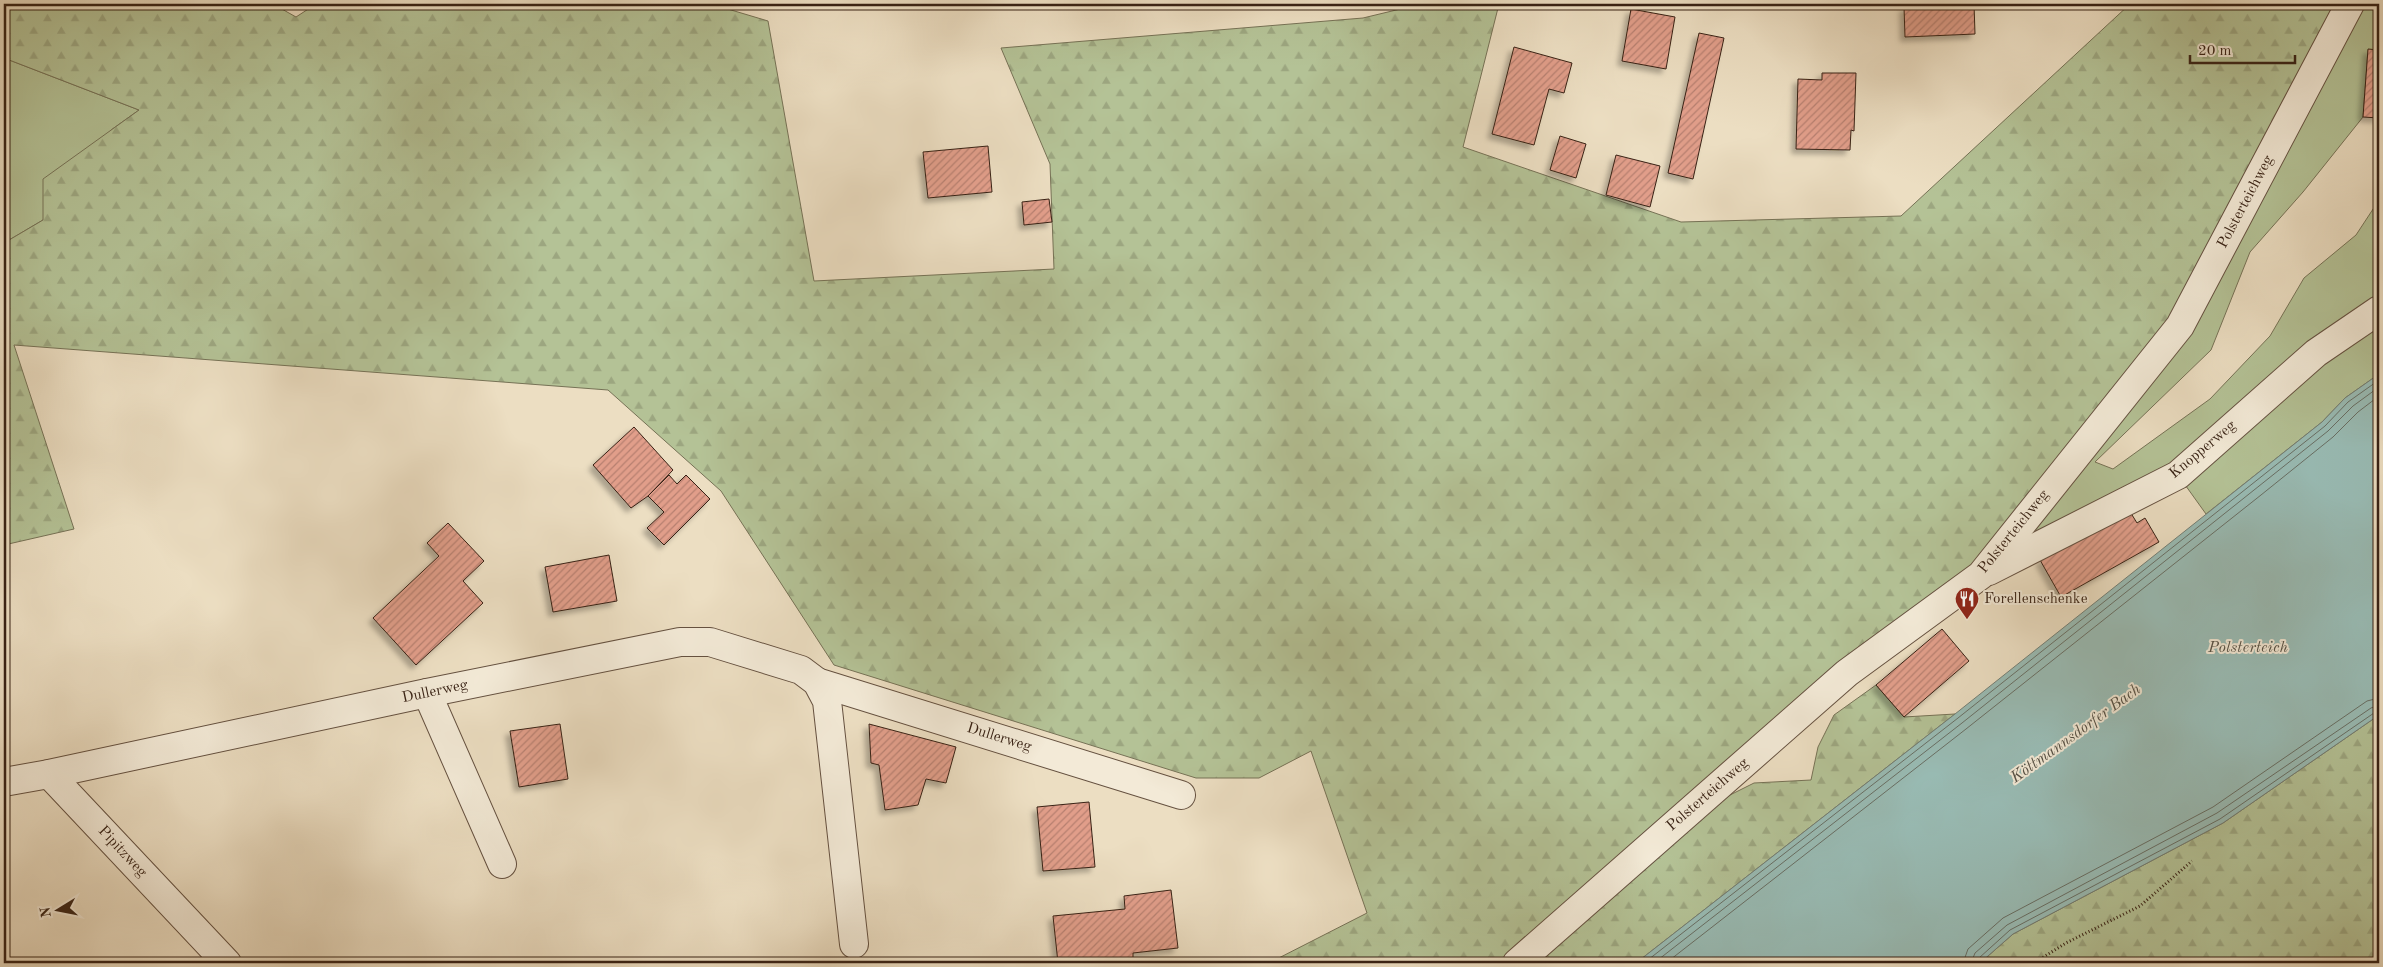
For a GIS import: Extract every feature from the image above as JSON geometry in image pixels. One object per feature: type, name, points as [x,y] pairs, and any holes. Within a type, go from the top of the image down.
[{"type":"street","name":"Polsterteichweg","points":[[1517,963],[1848,673],[1981,575],[2180,326],[2350,4]]},
{"type":"street","name":"Knopperweg","points":[[1981,575],[2178,475],[2316,353],[2379,310]]},
{"type":"street","name":"Dullerweg","points":[[49,774],[427,693],[680,642],[710,642],[801,670],[817,682],[1181,795]]},
{"type":"street","points":[[817,682],[827,701],[854,944]]},
{"type":"street","points":[[427,693],[502,864]]},
{"type":"street","points":[[4,782],[49,774]]},
{"type":"street","name":"Pipitzweg","points":[[49,774],[227,963]]},
{"type":"path","points":[[2034,963],[2066,943],[2140,906],[2192,862]]},
{"type":"green space","points":[[4,4],[273,4],[296,17],[316,4],[711,4],[768,21],[814,281],[1054,269],[1050,164],[1001,48],[1363,18],[1421,4],[1499,4],[1463,147],[1681,222],[1901,216],[2130,4],[2349,4],[2180,326],[1981,575],[1682,819],[1754,783],[1811,780],[1818,747],[1834,715],[1876,685],[1904,717],[1955,714],[1636,963],[1269,963],[1367,913],[1311,751],[1259,778],[1196,778],[834,665],[721,491],[608,390],[14,345],[74,529],[4,545],[4,243],[43,220],[43,179],[139,110],[4,58]]},
{"type":"green space","points":[[2349,4],[2379,4],[2379,50],[2368,50],[2363,117],[2303,192],[2250,252],[2211,350],[2095,462],[2113,469],[2210,399],[2270,336],[2304,278],[2356,235],[2379,200],[2379,374],[2345,398],[2322,422],[2206,514],[2178,475],[1981,575]]},
{"type":"green space","points":[[4,58],[139,110],[111,130],[43,220],[4,243]]},
{"type":"green space","points":[[2379,715],[2379,963],[1980,963],[2013,934],[2223,823]]},
{"type":"water","name":"Polsterteich","points":[[2379,374],[2379,715],[2223,823],[2013,934],[1980,963],[1636,963],[1955,714],[2322,422],[2345,398]]},
{"type":"building","points":[[1974,4],[1975,34],[1905,37],[1904,7]]},
{"type":"building","points":[[1631,9],[1675,17],[1666,69],[1622,61]]},
{"type":"building","points":[[1699,33],[1724,38],[1693,179],[1668,173]]},
{"type":"building","points":[[1514,47],[1572,63],[1564,93],[1549,89],[1534,145],[1492,134]]},
{"type":"building","points":[[2368,49],[2379,50],[2379,118],[2363,117]]},
{"type":"building","points":[[1822,73],[1856,73],[1854,131],[1851,130],[1850,150],[1796,149],[1798,79],[1822,80]]},
{"type":"building","points":[[1560,136],[1586,144],[1576,178],[1550,170]]},
{"type":"building","points":[[988,146],[992,192],[928,198],[923,152]]},
{"type":"building","points":[[1616,155],[1660,166],[1650,207],[1606,195]]},
{"type":"building","points":[[1049,199],[1052,222],[1024,225],[1022,202]]},
{"type":"building","points":[[634,427],[673,470],[648,496],[631,508],[593,465]]},
{"type":"building","points":[[669,475],[677,484],[686,475],[710,499],[664,545],[647,528],[664,512],[648,496]]},
{"type":"building","points":[[2129,510],[2137,523],[2145,518],[2159,542],[2061,597],[2040,560]]},
{"type":"building","points":[[448,523],[484,561],[463,581],[483,603],[416,665],[373,618],[439,556],[427,543]]},
{"type":"building","points":[[609,555],[617,601],[553,612],[545,567]]},
{"type":"building","points":[[1942,629],[1969,661],[1904,717],[1876,685]]},
{"type":"building","points":[[560,724],[568,779],[519,787],[510,731]]},
{"type":"building","points":[[869,724],[956,747],[946,783],[926,779],[918,805],[885,810],[879,765],[871,763]]},
{"type":"building","points":[[1089,802],[1095,867],[1043,871],[1037,807]]},
{"type":"building","points":[[1171,890],[1178,948],[1133,953],[1133,963],[1058,963],[1053,916],[1125,909],[1124,896]]},
{"type":"building","points":[[957,960],[958,963],[933,963]]},
{"type":"place","name":"Forellenschenke","points":[[1967,620]]},
{"type":"water label","name":"Köttmannsdorfer Bach","points":[[2076,734]]}]
